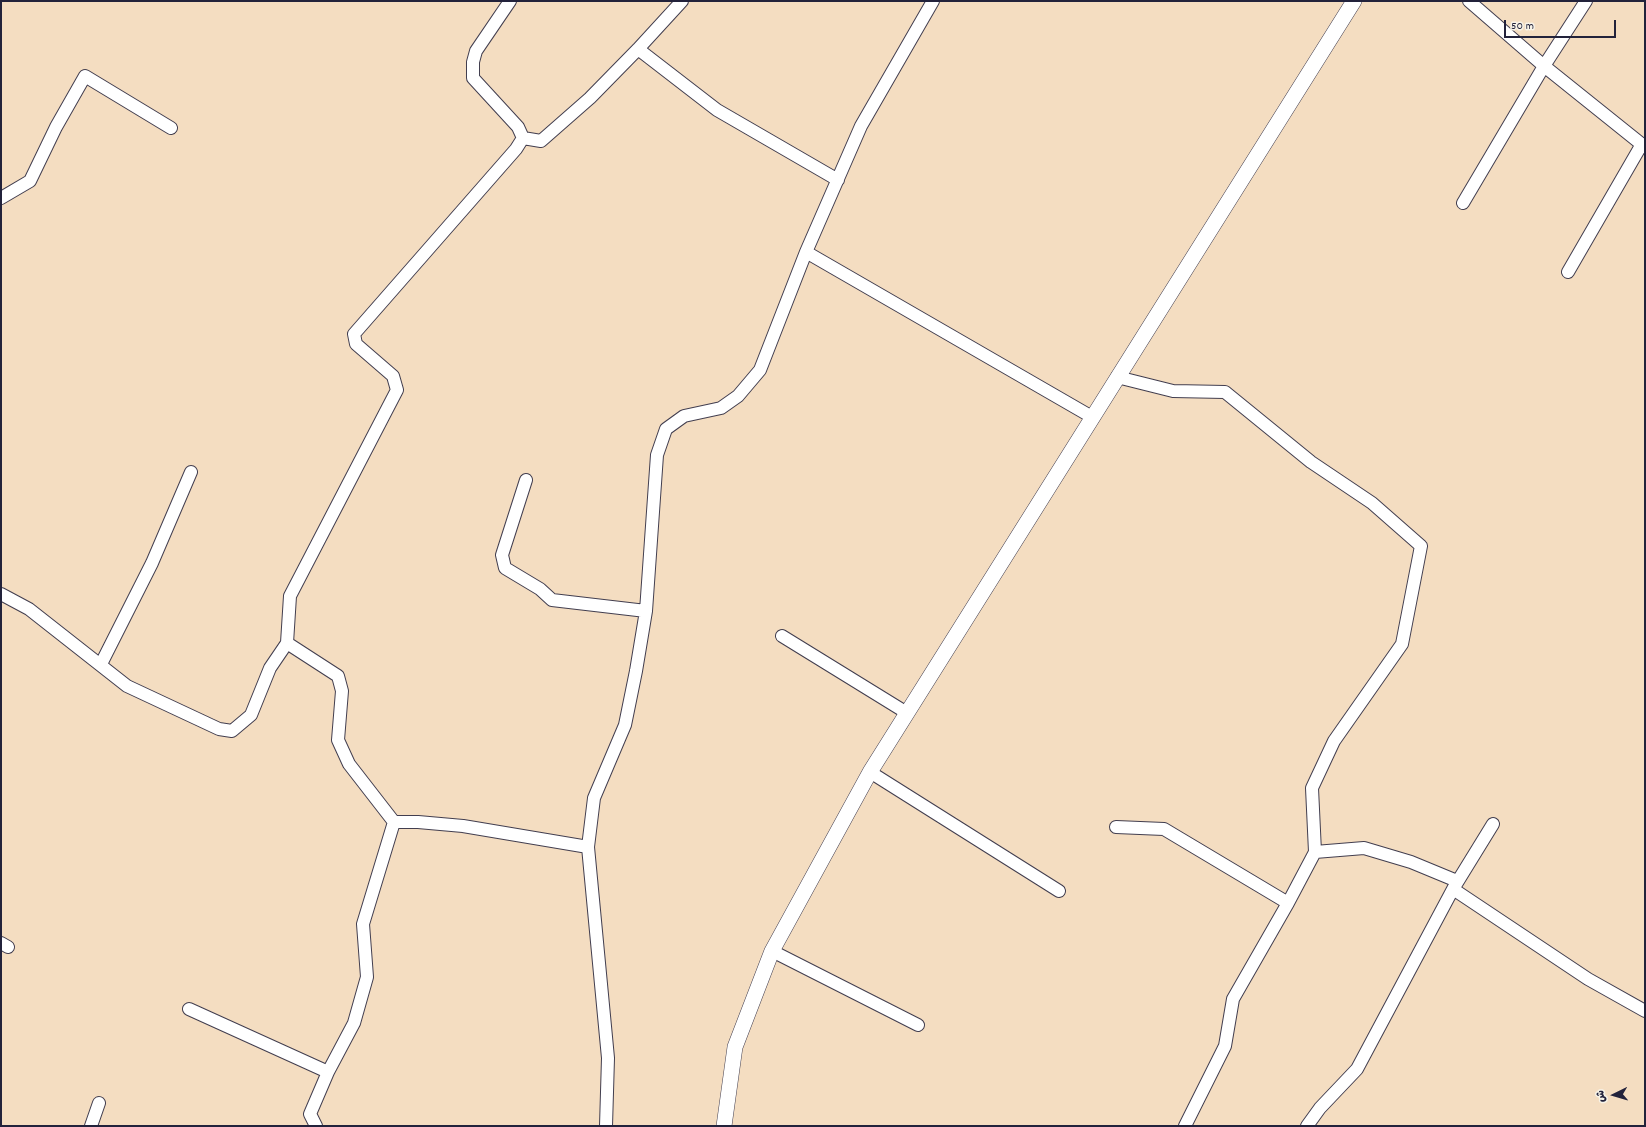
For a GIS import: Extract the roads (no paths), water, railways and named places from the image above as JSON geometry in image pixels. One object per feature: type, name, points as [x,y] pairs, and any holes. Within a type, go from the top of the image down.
[{"type":"street","points":[[510,1],[476,51],[473,62],[473,78],[518,127],[523,138]]},
{"type":"street","points":[[523,138],[541,141],[590,98],[682,1]]},
{"type":"street","points":[[606,1126],[608,1058],[588,847],[594,798],[625,725],[646,611],[657,455],[666,429],[684,416],[721,408],[738,396],[760,370],[806,252],[861,126],[933,1]]},
{"type":"street","points":[[724,1126],[735,1047],[772,951],[870,772],[1354,1]]},
{"type":"street","points":[[1469,1],[1544,66],[1644,145],[1568,272]]},
{"type":"street","points":[[1463,203],[1544,66],[1586,1]]},
{"type":"street","points":[[638,49],[717,110],[838,180]]},
{"type":"street","points":[[1,198],[30,181],[56,127],[85,76],[171,128]]},
{"type":"street","points":[[1,594],[29,609],[127,686],[219,730],[232,731],[251,716],[270,668],[287,643],[290,596],[397,390],[393,376],[356,344],[354,334],[516,149],[523,138]]},
{"type":"street","points":[[806,252],[1092,418]]},
{"type":"street","points":[[1117,378],[1173,391],[1225,392],[1311,462],[1372,503],[1421,546],[1402,644],[1334,741],[1312,788],[1315,852],[1233,999],[1224,1046],[1185,1126]]},
{"type":"street","points":[[100,664],[152,563],[191,472]]},
{"type":"street","points":[[526,480],[502,555],[505,568],[540,589],[552,600],[646,611]]},
{"type":"street","points":[[782,636],[907,712]]},
{"type":"street","points":[[287,643],[338,676],[342,691],[338,740],[349,764],[394,822]]},
{"type":"street","points":[[870,772],[1059,892]]},
{"type":"street","points":[[394,822],[418,822],[463,826],[588,847]]},
{"type":"street","points":[[316,1126],[310,1114],[328,1072],[354,1023],[367,977],[363,924],[394,822]]},
{"type":"street","points":[[1306,1126],[1320,1108],[1357,1069],[1455,885],[1493,824]]},
{"type":"street","points":[[1116,827],[1164,830],[1288,902]]},
{"type":"street","points":[[1315,852],[1364,848],[1411,862],[1455,885],[1588,979],[1645,1011]]},
{"type":"street","points":[[772,951],[918,1025]]},
{"type":"street","points":[[189,1009],[328,1072]]},
{"type":"street","points":[[91,1126],[98,1103]]}]
